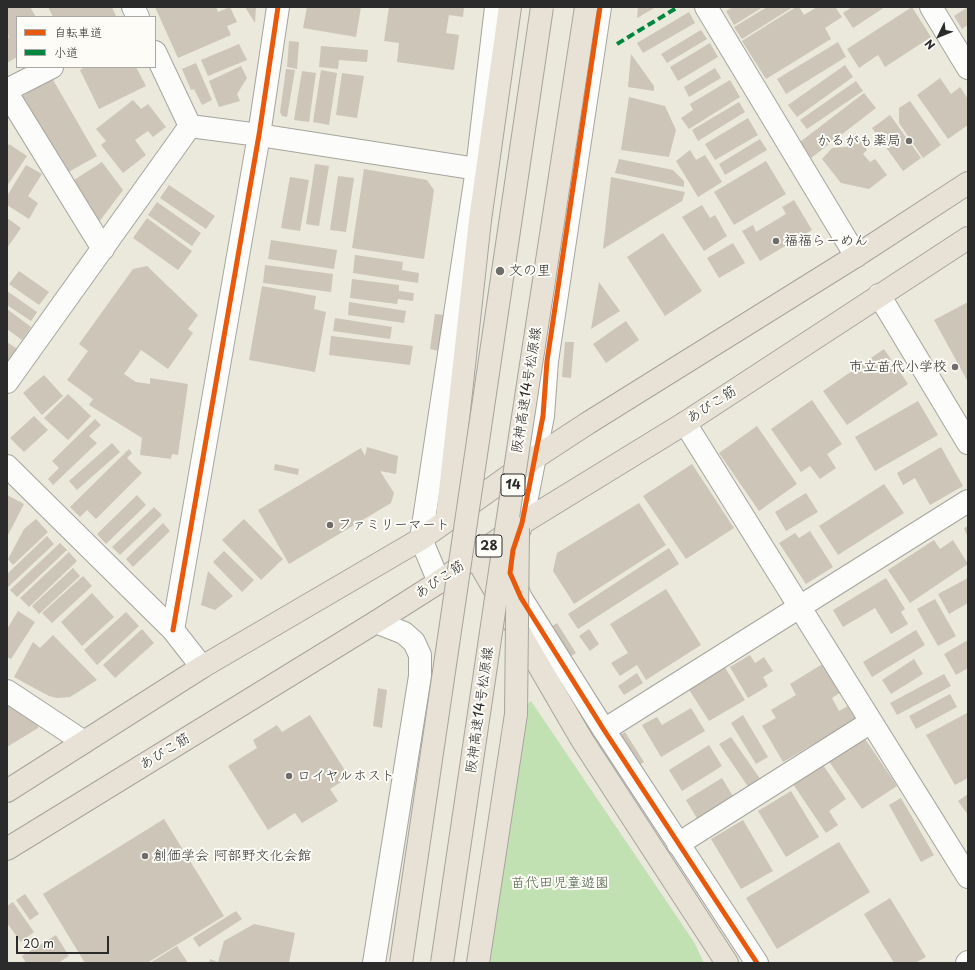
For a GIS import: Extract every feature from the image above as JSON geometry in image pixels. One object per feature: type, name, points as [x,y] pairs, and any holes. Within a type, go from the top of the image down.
[{"type":"main road","points":[[447,519],[480,220],[510,7]]},
{"type":"main road","points":[[401,963],[542,7]]},
{"type":"main road","name":"阪神高速14号松原線","points":[[442,963],[519,442],[586,7]]},
{"type":"main road","points":[[7,791],[202,668],[421,539],[533,459],[856,256],[968,183]]},
{"type":"main road","name":"あびこ筋","points":[[7,849],[439,582],[522,523],[685,423],[968,238]]},
{"type":"main road","points":[[478,963],[516,714],[519,442]]},
{"type":"main road","points":[[475,556],[582,740],[727,963]]},
{"type":"street","points":[[133,7],[138,16]]},
{"type":"street","points":[[173,630],[259,135],[278,7]]},
{"type":"street","points":[[439,582],[421,539],[477,169],[496,7]]},
{"type":"street","points":[[600,7],[547,361],[543,416],[533,459],[522,523],[513,550],[510,573],[521,598],[604,730],[757,963]]},
{"type":"street","points":[[706,7],[856,256]]},
{"type":"street","points":[[931,7],[968,68]]},
{"type":"street","points":[[156,54],[190,126]]},
{"type":"street","points":[[50,68],[7,91],[12,120],[103,249]]},
{"type":"street","points":[[190,126],[259,135],[477,169]]},
{"type":"street","points":[[7,382],[190,126]]},
{"type":"street","points":[[879,295],[968,443]]},
{"type":"street","points":[[685,423],[968,877]]},
{"type":"street","points":[[7,466],[173,630],[202,668]]},
{"type":"street","points":[[604,730],[968,501]]},
{"type":"street","points":[[374,963],[420,676],[420,655],[414,642],[404,633],[376,622]]},
{"type":"street","points":[[7,691],[84,742]]},
{"type":"street","points":[[678,844],[871,722]]},
{"type":"green space","name":"苗代田児童遊園","points":[[531,701],[694,942],[704,963],[468,963],[504,723]]},
{"type":"building","points":[[7,7],[30,7],[35,16],[16,16],[16,58],[7,63],[7,38],[9,37],[7,33]]},
{"type":"building","points":[[48,7],[112,7],[116,16],[52,16]]},
{"type":"building","points":[[155,7],[216,7],[218,12],[230,7],[237,22],[227,26],[231,35],[178,58]]},
{"type":"building","points":[[245,7],[256,7],[255,23]]},
{"type":"building","points":[[307,7],[361,7],[356,37],[303,28]]},
{"type":"building","points":[[389,7],[464,7],[463,17],[449,15],[446,33],[459,35],[454,70],[397,62],[399,43],[384,41]]},
{"type":"building","points":[[638,7],[656,7],[637,18]]},
{"type":"building","points":[[733,7],[763,7],[734,25],[726,11]]},
{"type":"building","points":[[767,7],[793,7],[742,39],[734,27]]},
{"type":"building","points":[[796,7],[799,7],[804,15],[817,7],[835,7],[842,17],[825,28],[831,39],[766,79],[742,41]]},
{"type":"building","points":[[852,7],[885,7],[853,28],[843,13]]},
{"type":"building","points":[[912,7],[931,37],[885,67],[878,55],[859,68],[847,49]]},
{"type":"building","points":[[968,7],[968,25],[962,29],[954,16]]},
{"type":"building","points":[[689,12],[695,23],[643,53],[637,43]]},
{"type":"building","points":[[701,30],[707,39],[667,63],[661,54]]},
{"type":"building","points":[[289,41],[299,42],[297,69],[287,67]]},
{"type":"building","points":[[838,42],[846,57],[786,94],[777,79]]},
{"type":"building","points":[[710,43],[718,57],[678,81],[670,67]]},
{"type":"building","points":[[239,44],[247,60],[208,76],[201,60]]},
{"type":"building","points":[[321,46],[368,50],[367,62],[339,60],[338,69],[319,67]]},
{"type":"building","points":[[631,54],[654,86],[654,91],[628,87]]},
{"type":"building","points":[[196,63],[212,100],[202,105],[194,89],[191,90],[182,69]]},
{"type":"building","points":[[845,65],[853,77],[797,117],[788,105]]},
{"type":"building","points":[[241,66],[247,78],[237,94],[240,101],[219,107],[209,81]]},
{"type":"building","points":[[83,68],[137,68],[146,86],[99,109],[80,70]]},
{"type":"building","points":[[715,68],[721,78],[689,97],[684,87]]},
{"type":"building","points":[[286,69],[295,70],[287,117],[282,116],[280,112]]},
{"type":"building","points":[[321,70],[337,73],[329,125],[313,122]]},
{"type":"building","points":[[302,71],[316,73],[309,122],[294,120]]},
{"type":"building","points":[[342,73],[364,76],[357,118],[336,115]]},
{"type":"building","points":[[52,78],[97,156],[65,174],[21,97]]},
{"type":"building","points":[[940,78],[951,94],[960,87],[968,99],[968,125],[948,139],[917,95]]},
{"type":"building","points":[[730,80],[740,97],[689,129],[681,118],[693,110],[690,104]]},
{"type":"building","points":[[856,81],[863,91],[807,129],[800,120]]},
{"type":"building","points":[[864,93],[876,108],[811,158],[800,142]]},
{"type":"building","points":[[629,97],[665,106],[676,130],[669,157],[621,150]]},
{"type":"building","points":[[133,100],[141,109],[148,104],[166,127],[153,137],[148,131],[135,140],[146,155],[123,173],[101,145],[106,141],[96,129]]},
{"type":"building","points":[[910,101],[941,145],[923,158],[899,123],[899,108]]},
{"type":"building","points":[[739,102],[745,112],[698,141],[692,130]]},
{"type":"building","points":[[890,115],[921,158],[903,171],[872,128]]},
{"type":"building","points":[[748,118],[758,135],[715,160],[705,144]]},
{"type":"building","points":[[856,133],[867,150],[863,154],[870,162],[875,159],[887,175],[869,189],[841,183],[822,159],[832,148],[847,147],[849,138]]},
{"type":"building","points":[[760,139],[767,150],[725,175],[719,164]]},
{"type":"building","points":[[9,144],[27,156],[7,186],[7,147]]},
{"type":"building","points":[[690,150],[696,160],[705,155],[722,182],[698,197],[676,161]]},
{"type":"building","points":[[619,159],[673,170],[684,181],[684,187],[615,173]]},
{"type":"building","points":[[766,161],[786,194],[734,225],[714,192]]},
{"type":"building","points":[[102,162],[123,190],[99,222],[71,182]]},
{"type":"building","points":[[315,164],[329,166],[319,226],[306,224]]},
{"type":"building","points":[[26,165],[42,174],[28,196],[38,203],[29,219],[7,205],[7,196]]},
{"type":"building","points":[[364,169],[427,180],[434,190],[424,259],[352,248]]},
{"type":"building","points":[[338,176],[354,178],[346,232],[330,230]]},
{"type":"building","points":[[290,177],[309,180],[300,231],[281,228]]},
{"type":"building","points":[[611,177],[685,192],[682,201],[603,249]]},
{"type":"building","points":[[169,185],[215,216],[206,229],[160,198]]},
{"type":"building","points":[[794,200],[812,230],[760,261],[742,231],[753,225],[756,232],[786,214],[782,207]]},
{"type":"building","points":[[157,202],[201,233],[192,246],[148,215]]},
{"type":"building","points":[[702,205],[710,218],[715,215],[727,236],[704,251],[682,217]]},
{"type":"building","points":[[7,218],[21,228],[7,248]]},
{"type":"building","points":[[147,218],[192,251],[178,270],[133,238]]},
{"type":"building","points":[[663,233],[702,291],[665,316],[627,257]]},
{"type":"building","points":[[271,240],[337,250],[334,269],[268,259]]},
{"type":"building","points":[[733,243],[745,263],[719,278],[707,258]]},
{"type":"building","points":[[355,255],[403,262],[402,270],[419,273],[418,283],[353,273]]},
{"type":"building","points":[[265,265],[333,274],[331,292],[263,283]]},
{"type":"building","points":[[147,266],[198,315],[188,329],[193,333],[168,369],[141,350],[124,374],[136,382],[150,384],[150,378],[188,384],[178,455],[172,454],[171,459],[140,455],[142,438],[89,405],[93,399],[67,380],[88,351],[79,344],[133,269]]},
{"type":"building","points":[[19,271],[49,292],[39,305],[9,284]]},
{"type":"building","points":[[352,279],[399,285],[399,291],[414,293],[413,301],[398,299],[397,304],[350,298]]},
{"type":"building","points":[[599,282],[620,311],[591,329]]},
{"type":"building","points":[[262,286],[316,296],[314,309],[326,312],[315,372],[249,360]]},
{"type":"building","points":[[7,291],[37,312],[31,321],[7,305]]},
{"type":"building","points":[[349,302],[406,311],[404,323],[348,315]]},
{"type":"building","points":[[968,302],[968,382],[934,320]]},
{"type":"building","points":[[7,309],[31,327],[22,340],[7,329]]},
{"type":"building","points":[[435,314],[445,315],[439,351],[430,349]]},
{"type":"building","points":[[335,318],[392,327],[390,339],[333,331]]},
{"type":"building","points":[[626,321],[639,340],[606,363],[593,344]]},
{"type":"building","points":[[331,336],[413,346],[410,365],[329,355]]},
{"type":"building","points":[[7,342],[17,349],[7,363]]},
{"type":"building","points":[[565,342],[574,342],[571,378],[562,377]]},
{"type":"building","points":[[884,349],[908,384],[847,425],[823,391]]},
{"type":"building","points":[[44,375],[63,396],[42,415],[23,393]]},
{"type":"building","points":[[68,394],[91,416],[68,440],[44,418]]},
{"type":"building","points":[[812,400],[842,444],[827,454],[836,468],[820,479],[810,466],[801,472],[771,429]]},
{"type":"building","points":[[918,401],[938,435],[875,471],[855,437]]},
{"type":"building","points":[[34,416],[48,430],[24,452],[10,438]]},
{"type":"building","points":[[95,419],[101,425],[89,436],[97,443],[53,485],[48,479],[59,468],[52,461]]},
{"type":"building","points":[[757,426],[797,484],[759,511],[719,453]]},
{"type":"building","points":[[112,443],[120,452],[77,490],[69,481]]},
{"type":"building","points":[[367,447],[398,456],[396,474],[380,471],[394,493],[391,503],[289,564],[258,510],[361,448],[365,456]]},
{"type":"building","points":[[941,447],[963,486],[930,505],[915,478],[903,485],[897,473]]},
{"type":"building","points":[[129,449],[132,453],[127,458],[142,473],[96,519],[87,510],[80,517],[70,507]]},
{"type":"building","points":[[275,464],[299,469],[298,475],[274,470]]},
{"type":"building","points":[[692,464],[734,528],[686,559],[643,496]]},
{"type":"building","points":[[884,484],[904,513],[838,555],[819,526]]},
{"type":"building","points":[[806,493],[818,512],[786,531],[775,512]]},
{"type":"building","points":[[7,495],[24,504],[7,537]]},
{"type":"building","points":[[137,495],[146,505],[106,544],[97,534]]},
{"type":"building","points":[[639,503],[666,545],[574,604],[553,571],[557,553]]},
{"type":"building","points":[[154,507],[162,515],[120,555],[112,547]]},
{"type":"building","points":[[36,519],[48,532],[13,565],[8,559],[24,529]]},
{"type":"building","points":[[244,519],[283,559],[261,580],[222,540]]},
{"type":"building","points":[[163,523],[170,531],[133,567],[126,559]]},
{"type":"building","points":[[968,526],[968,538],[964,528]]},
{"type":"building","points":[[810,531],[833,567],[806,584],[779,543],[795,533],[799,538]]},
{"type":"building","points":[[47,536],[54,544],[7,588],[7,574]]},
{"type":"building","points":[[934,540],[940,549],[953,540],[968,564],[910,603],[888,570]]},
{"type":"building","points":[[60,543],[67,550],[17,597],[10,590]]},
{"type":"building","points":[[669,548],[679,564],[578,629],[568,614]]},
{"type":"building","points":[[224,551],[254,580],[242,592],[213,562]]},
{"type":"building","points":[[69,552],[77,561],[29,607],[20,598]]},
{"type":"building","points":[[73,568],[80,576],[39,614],[32,606]]},
{"type":"building","points":[[208,571],[233,596],[215,610],[201,605]]},
{"type":"building","points":[[83,576],[92,586],[52,623],[42,613]]},
{"type":"building","points":[[886,578],[905,609],[901,612],[908,624],[891,634],[875,608],[843,627],[833,610]]},
{"type":"building","points":[[968,578],[968,603],[949,614],[938,594]]},
{"type":"building","points":[[666,589],[701,645],[646,680],[637,665],[620,676],[611,663],[628,653],[610,624]]},
{"type":"building","points":[[92,593],[114,617],[82,646],[61,622]]},
{"type":"building","points":[[935,599],[956,636],[938,646],[917,609]]},
{"type":"building","points":[[18,611],[35,622],[11,659],[7,657],[7,629]]},
{"type":"building","points":[[126,612],[139,626],[97,665],[84,650]]},
{"type":"building","points":[[557,623],[576,653],[568,658],[549,628]]},
{"type":"building","points":[[142,629],[154,643],[115,678],[103,665]]},
{"type":"building","points":[[589,629],[599,644],[590,651],[579,636]]},
{"type":"building","points":[[916,630],[925,645],[872,677],[863,662]]},
{"type":"building","points":[[53,635],[97,680],[70,697],[57,698],[49,696],[14,677],[33,642],[40,648]]},
{"type":"building","points":[[968,640],[968,668],[956,675],[944,654]]},
{"type":"building","points":[[750,655],[755,663],[764,657],[773,671],[763,677],[768,686],[748,698],[730,667]]},
{"type":"building","points":[[914,659],[923,674],[891,694],[882,680]]},
{"type":"building","points":[[824,663],[841,692],[832,698],[839,711],[848,706],[856,719],[783,762],[762,726],[776,718],[771,710],[796,695],[790,684]]},
{"type":"building","points":[[724,666],[745,700],[709,721],[688,688]]},
{"type":"building","points":[[637,673],[643,683],[624,695],[618,686]]},
{"type":"building","points":[[944,674],[951,686],[897,715],[890,703]]},
{"type":"building","points":[[378,688],[387,690],[382,728],[373,726]]},
{"type":"building","points":[[950,694],[957,707],[916,729],[909,716]]},
{"type":"building","points":[[7,700],[38,719],[38,728],[7,747]]},
{"type":"building","points":[[691,708],[705,731],[661,757],[642,725],[657,717],[662,725]]},
{"type":"building","points":[[967,713],[968,778],[955,785],[926,735]]},
{"type":"building","points":[[310,715],[349,777],[330,789],[338,801],[302,823],[295,813],[268,830],[228,766],[257,748],[253,740],[277,725],[282,732]]},
{"type":"building","points":[[743,715],[768,757],[756,764],[731,723]]},
{"type":"building","points":[[625,732],[644,762],[636,767],[617,737]]},
{"type":"building","points":[[863,736],[897,786],[862,809],[828,760]]},
{"type":"building","points":[[731,737],[763,783],[751,791],[719,744]]},
{"type":"building","points":[[709,745],[722,766],[682,791],[669,770]]},
{"type":"building","points":[[823,765],[846,799],[829,811],[838,825],[826,833],[793,784]]},
{"type":"building","points":[[722,778],[734,798],[698,820],[686,800]]},
{"type":"building","points":[[791,791],[819,837],[786,857],[758,811]]},
{"type":"building","points":[[968,794],[968,815],[958,801]]},
{"type":"building","points":[[901,798],[934,855],[921,862],[889,805]]},
{"type":"building","name":"創価学会 阿部野文化会館","points":[[164,819],[224,916],[147,963],[85,963],[43,894]]},
{"type":"building","points":[[743,820],[773,871],[741,889],[711,839]]},
{"type":"building","points":[[839,842],[870,892],[777,949],[746,898]]},
{"type":"building","points":[[25,894],[39,914],[30,920],[16,900]]},
{"type":"building","points":[[890,898],[926,957],[915,963],[894,963],[864,914]]},
{"type":"building","points":[[13,902],[34,932],[21,942],[7,923],[7,906]]},
{"type":"building","points":[[236,911],[242,919],[199,947],[193,938]]},
{"type":"building","points":[[254,924],[295,933],[289,963],[209,963],[210,959],[218,962],[224,941]]},
{"type":"building","points":[[56,935],[69,956],[58,963],[26,963],[22,956]]},
{"type":"building","points":[[177,946],[188,963],[150,963]]},
{"type":"marked path","points":[[617,44],[678,7]]},
{"type":"cycle path","points":[[173,630],[259,135],[278,7]]},
{"type":"cycle path","points":[[600,7],[547,361],[543,416],[522,523],[513,550],[510,573],[521,598],[604,730],[757,963]]},
{"type":"place","name":"かるがも薬局","points":[[909,141]]},
{"type":"place","name":"福福らーめん","points":[[776,241]]},
{"type":"place","name":"文の里","points":[[500,271]]},
{"type":"place","name":"市立苗代小学校","points":[[955,367]]},
{"type":"place","name":"ファミリーマート","points":[[330,525]]},
{"type":"place","name":"ロイヤルホスト","points":[[289,776]]},
{"type":"place","name":"創価学会 阿部野文化会館","points":[[145,856]]}]
